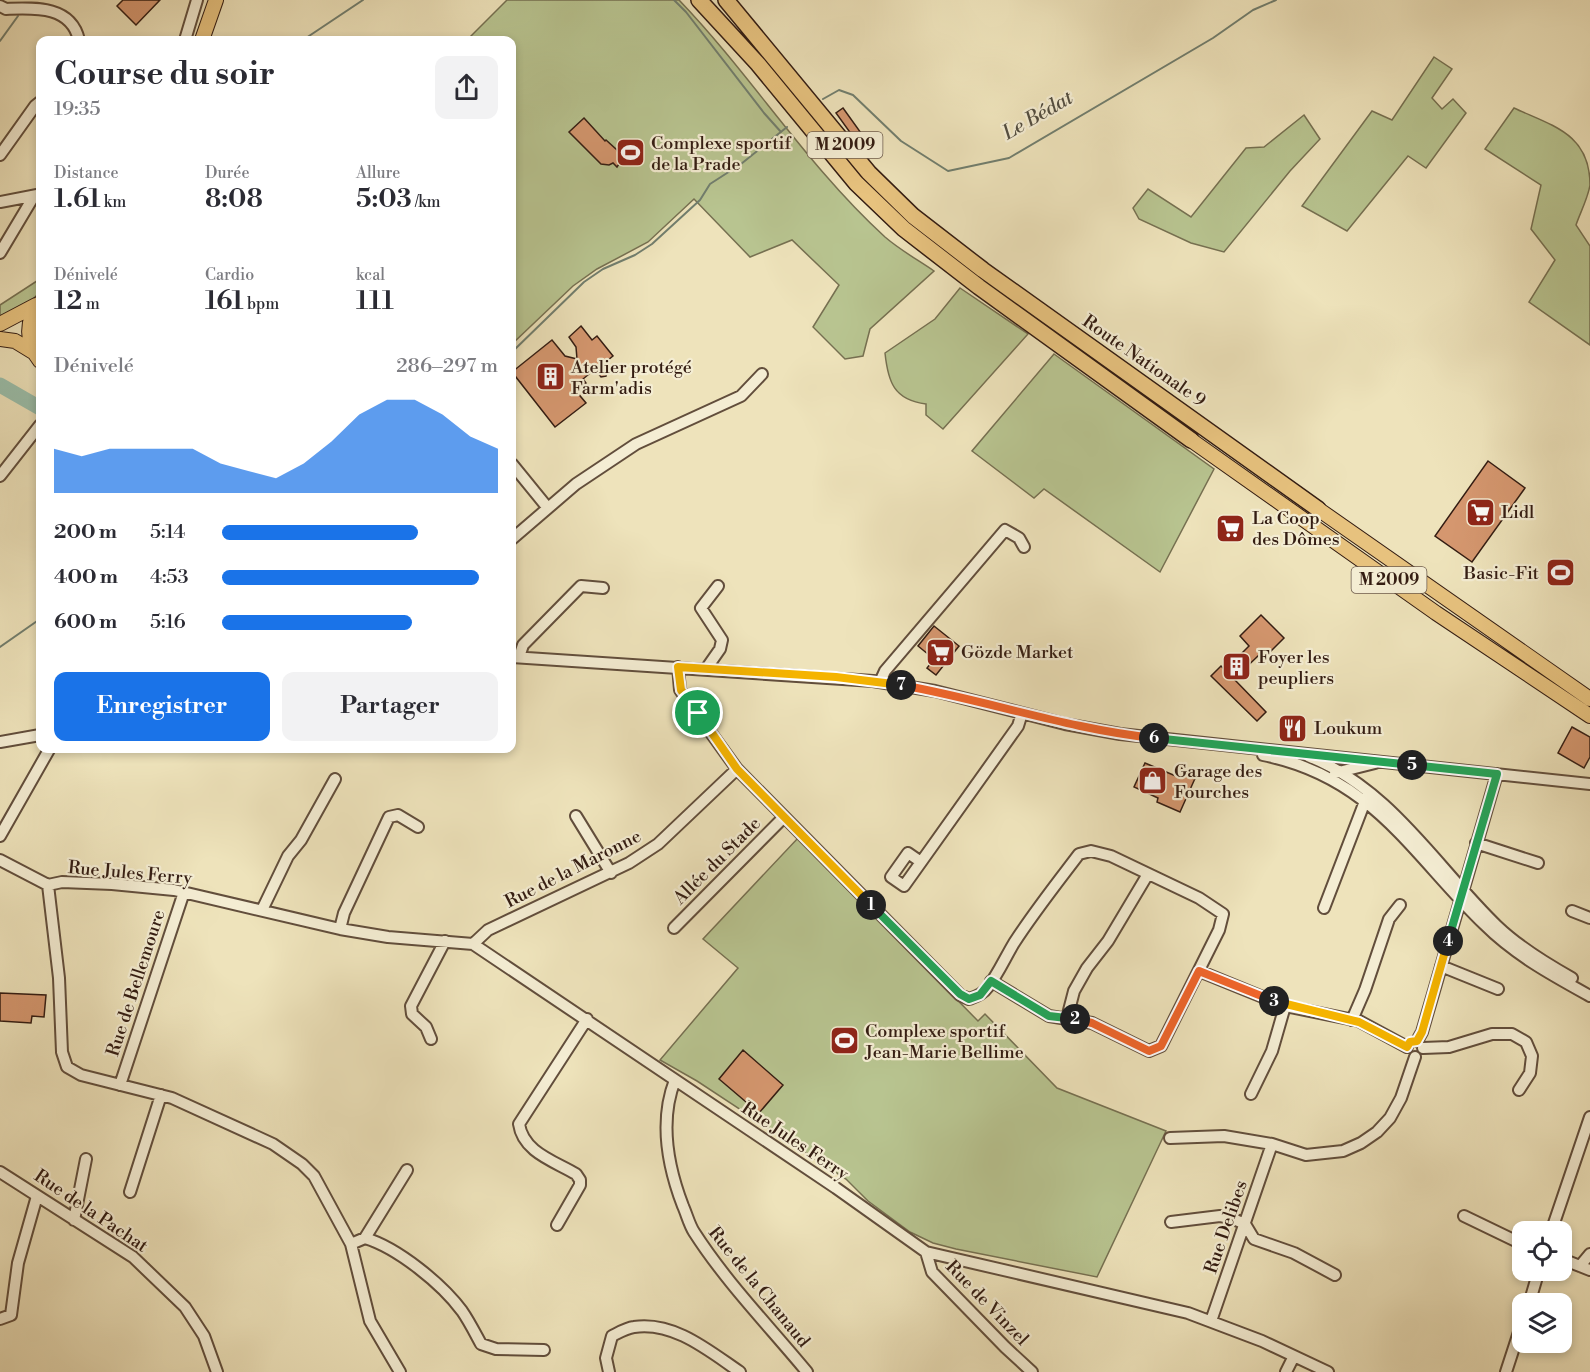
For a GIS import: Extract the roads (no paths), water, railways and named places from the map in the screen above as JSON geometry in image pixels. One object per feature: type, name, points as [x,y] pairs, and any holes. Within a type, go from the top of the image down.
[{"type":"highway","name":"M 2009","points":[[699,0],[737,39],[807,125],[878,205],[924,246],[1191,440]]},
{"type":"highway","name":"Route Nationale 9","points":[[726,0],[869,174],[913,216],[983,270],[1318,509]]},
{"type":"main road","points":[[202,36],[216,0]]},
{"type":"main road","points":[[0,324],[36,305]]},
{"type":"main road","points":[[36,309],[29,329],[36,353]]},
{"type":"main road","points":[[0,339],[15,341],[36,355]]},
{"type":"main road","name":"M 2009","points":[[1191,440],[1492,651],[1590,716]]},
{"type":"main road","name":"Route Nationale 9","points":[[1318,509],[1590,699]]},
{"type":"street","points":[[186,36],[197,0]]},
{"type":"street","points":[[0,6],[6,9],[48,9],[63,17],[78,36]]},
{"type":"street","points":[[0,155],[36,105]]},
{"type":"street","points":[[0,202],[36,195]]},
{"type":"street","points":[[0,253],[36,197]]},
{"type":"street","points":[[516,535],[576,484],[636,444],[741,396],[762,374]]},
{"type":"street","points":[[0,476],[36,430]]},
{"type":"street","points":[[516,469],[547,507]]},
{"type":"street","points":[[880,681],[885,671],[1005,530],[1019,538],[1024,547]]},
{"type":"street","points":[[516,656],[523,645],[581,586],[603,588]]},
{"type":"street","points":[[706,669],[720,649],[722,640],[701,608],[718,586]]},
{"type":"street","points":[[516,657],[880,681],[935,691],[1120,734],[1590,783]]},
{"type":"street","points":[[678,667],[681,690],[737,769],[960,994],[969,999],[980,995],[991,981],[1016,941],[1079,854],[1091,851],[1111,856],[1199,898],[1223,914],[1219,930],[1161,1046],[1149,1051],[1092,1023],[1049,1016],[991,981]]},
{"type":"street","points":[[921,862],[1018,726],[1022,713]]},
{"type":"street","points":[[0,742],[36,736]]},
{"type":"street","points":[[1213,744],[1298,763],[1367,796]]},
{"type":"street","points":[[1297,752],[1339,772],[1367,796],[1462,894],[1506,934],[1540,959],[1590,988]]},
{"type":"street","points":[[0,836],[47,753]]},
{"type":"street","points":[[1326,776],[1383,761]]},
{"type":"street","name":"Rue de la Maronne","points":[[473,944],[488,930],[611,873],[658,844],[737,769]]},
{"type":"street","points":[[1170,1138],[1224,1136],[1272,1144],[1306,1155],[1343,1151],[1377,1132],[1390,1118],[1401,1098],[1415,1057],[1408,1054],[1416,1045],[1422,1032],[1497,774]]},
{"type":"street","points":[[262,910],[288,856],[300,840],[335,779]]},
{"type":"street","points":[[1324,908],[1367,796]]},
{"type":"street","points":[[339,929],[344,913],[389,817],[398,815],[418,827]]},
{"type":"street","points":[[576,816],[611,873]]},
{"type":"street","name":"Allée du Stade","points":[[674,928],[784,817]]},
{"type":"street","points":[[1476,843],[1538,864]]},
{"type":"street","name":"Rue Jules Ferry","points":[[0,860],[48,885],[62,882],[112,884],[184,892],[339,929],[473,944],[836,1188],[926,1252],[1178,1310],[1211,1321],[1328,1372]]},
{"type":"street","points":[[1067,1018],[1074,991],[1087,968],[1108,941],[1148,874]]},
{"type":"street","points":[[48,885],[59,978],[62,1046],[65,1062],[72,1071],[81,1075],[161,1095],[199,1110],[273,1144],[302,1164],[314,1176],[351,1244],[370,1321],[400,1372]]},
{"type":"street","name":"Rue de Bellemoure","points":[[120,1085],[184,892]]},
{"type":"street","points":[[1462,894],[1502,941],[1537,967],[1590,996]]},
{"type":"street","points":[[1352,1020],[1369,981],[1389,919],[1400,904]]},
{"type":"street","points":[[1572,911],[1590,918]]},
{"type":"street","points":[[431,1039],[426,1027],[412,1014],[411,1006],[445,941]]},
{"type":"street","points":[[1441,966],[1498,989]]},
{"type":"street","points":[[1199,971],[1285,1006],[1352,1020],[1416,1045],[1449,1047],[1492,1034],[1512,1034],[1526,1042],[1532,1056],[1530,1073],[1519,1090]]},
{"type":"street","points":[[1251,1094],[1272,1051],[1285,1006]]},
{"type":"street","points":[[557,1225],[580,1185],[580,1180],[576,1174],[530,1147],[520,1135],[519,1124],[587,1019]]},
{"type":"street","name":"Rue de la Chanaud","points":[[675,1080],[666,1126],[669,1159],[693,1230],[807,1372]]},
{"type":"street","points":[[130,1192],[161,1095]]},
{"type":"street","points":[[1555,1221],[1590,1118]]},
{"type":"street","name":"Rue Delibes","points":[[1211,1321],[1272,1144]]},
{"type":"street","points":[[74,1220],[86,1159]]},
{"type":"street","points":[[351,1244],[365,1238],[407,1170]]},
{"type":"street","name":"Rue de la Pachat","points":[[0,1172],[133,1257],[185,1307],[204,1336],[218,1372]]},
{"type":"street","points":[[0,1319],[11,1315],[18,1263],[37,1196]]},
{"type":"street","points":[[1171,1222],[1220,1216],[1245,1224],[1254,1239],[1294,1254],[1335,1275]]},
{"type":"street","points":[[1464,1216],[1512,1239]]},
{"type":"street","points":[[365,1238],[397,1254],[432,1280],[461,1311],[481,1344],[496,1349],[544,1350]]},
{"type":"street","name":"Rue de Vinzel","points":[[926,1252],[932,1272],[1032,1372]]},
{"type":"street","points":[[1585,1268],[1590,1254]]},
{"type":"street","points":[[609,1372],[606,1358],[612,1336],[633,1327],[667,1329],[702,1346],[740,1372]]},
{"type":"street","points":[[1506,1372],[1512,1353]]},
{"type":"street","points":[[1286,1372],[1294,1356]]},
{"type":"waterway","points":[[309,36],[363,0]]},
{"type":"waterway","points":[[674,0],[781,132]]},
{"type":"waterway","name":"Le Bédat","points":[[823,99],[839,90],[853,95],[901,141],[948,171],[1009,158],[1213,38],[1253,10],[1276,0]]},
{"type":"waterway","points":[[0,41],[18,16]]},
{"type":"waterway","name":"Le Bédat","points":[[516,348],[584,282],[603,269],[635,255],[652,244],[700,200],[710,184],[741,164],[787,127]]},
{"type":"waterway","name":"Le Bédat","points":[[0,385],[36,406]]},
{"type":"waterway","points":[[0,647],[36,622]]},
{"type":"place","name":"Complexe sportif de la Prade","points":[[630,153]]},
{"type":"place","name":"Atelier protégé Farm'adis","points":[[550,377]]},
{"type":"place","name":"Lidl","points":[[1480,512]]},
{"type":"place","name":"La Coop des Dômes","points":[[1231,528]]},
{"type":"place","name":"Basic-Fit","points":[[1560,573]]},
{"type":"place","name":"Gözde Market","points":[[940,652]]},
{"type":"place","name":"Foyer les peupliers","points":[[1237,667]]},
{"type":"place","name":"Loukum","points":[[1293,728]]},
{"type":"place","name":"Garage des Fourches","points":[[1153,781]]},
{"type":"place","name":"Complexe sportif Jean-Marie Bellime","points":[[844,1041]]}]
